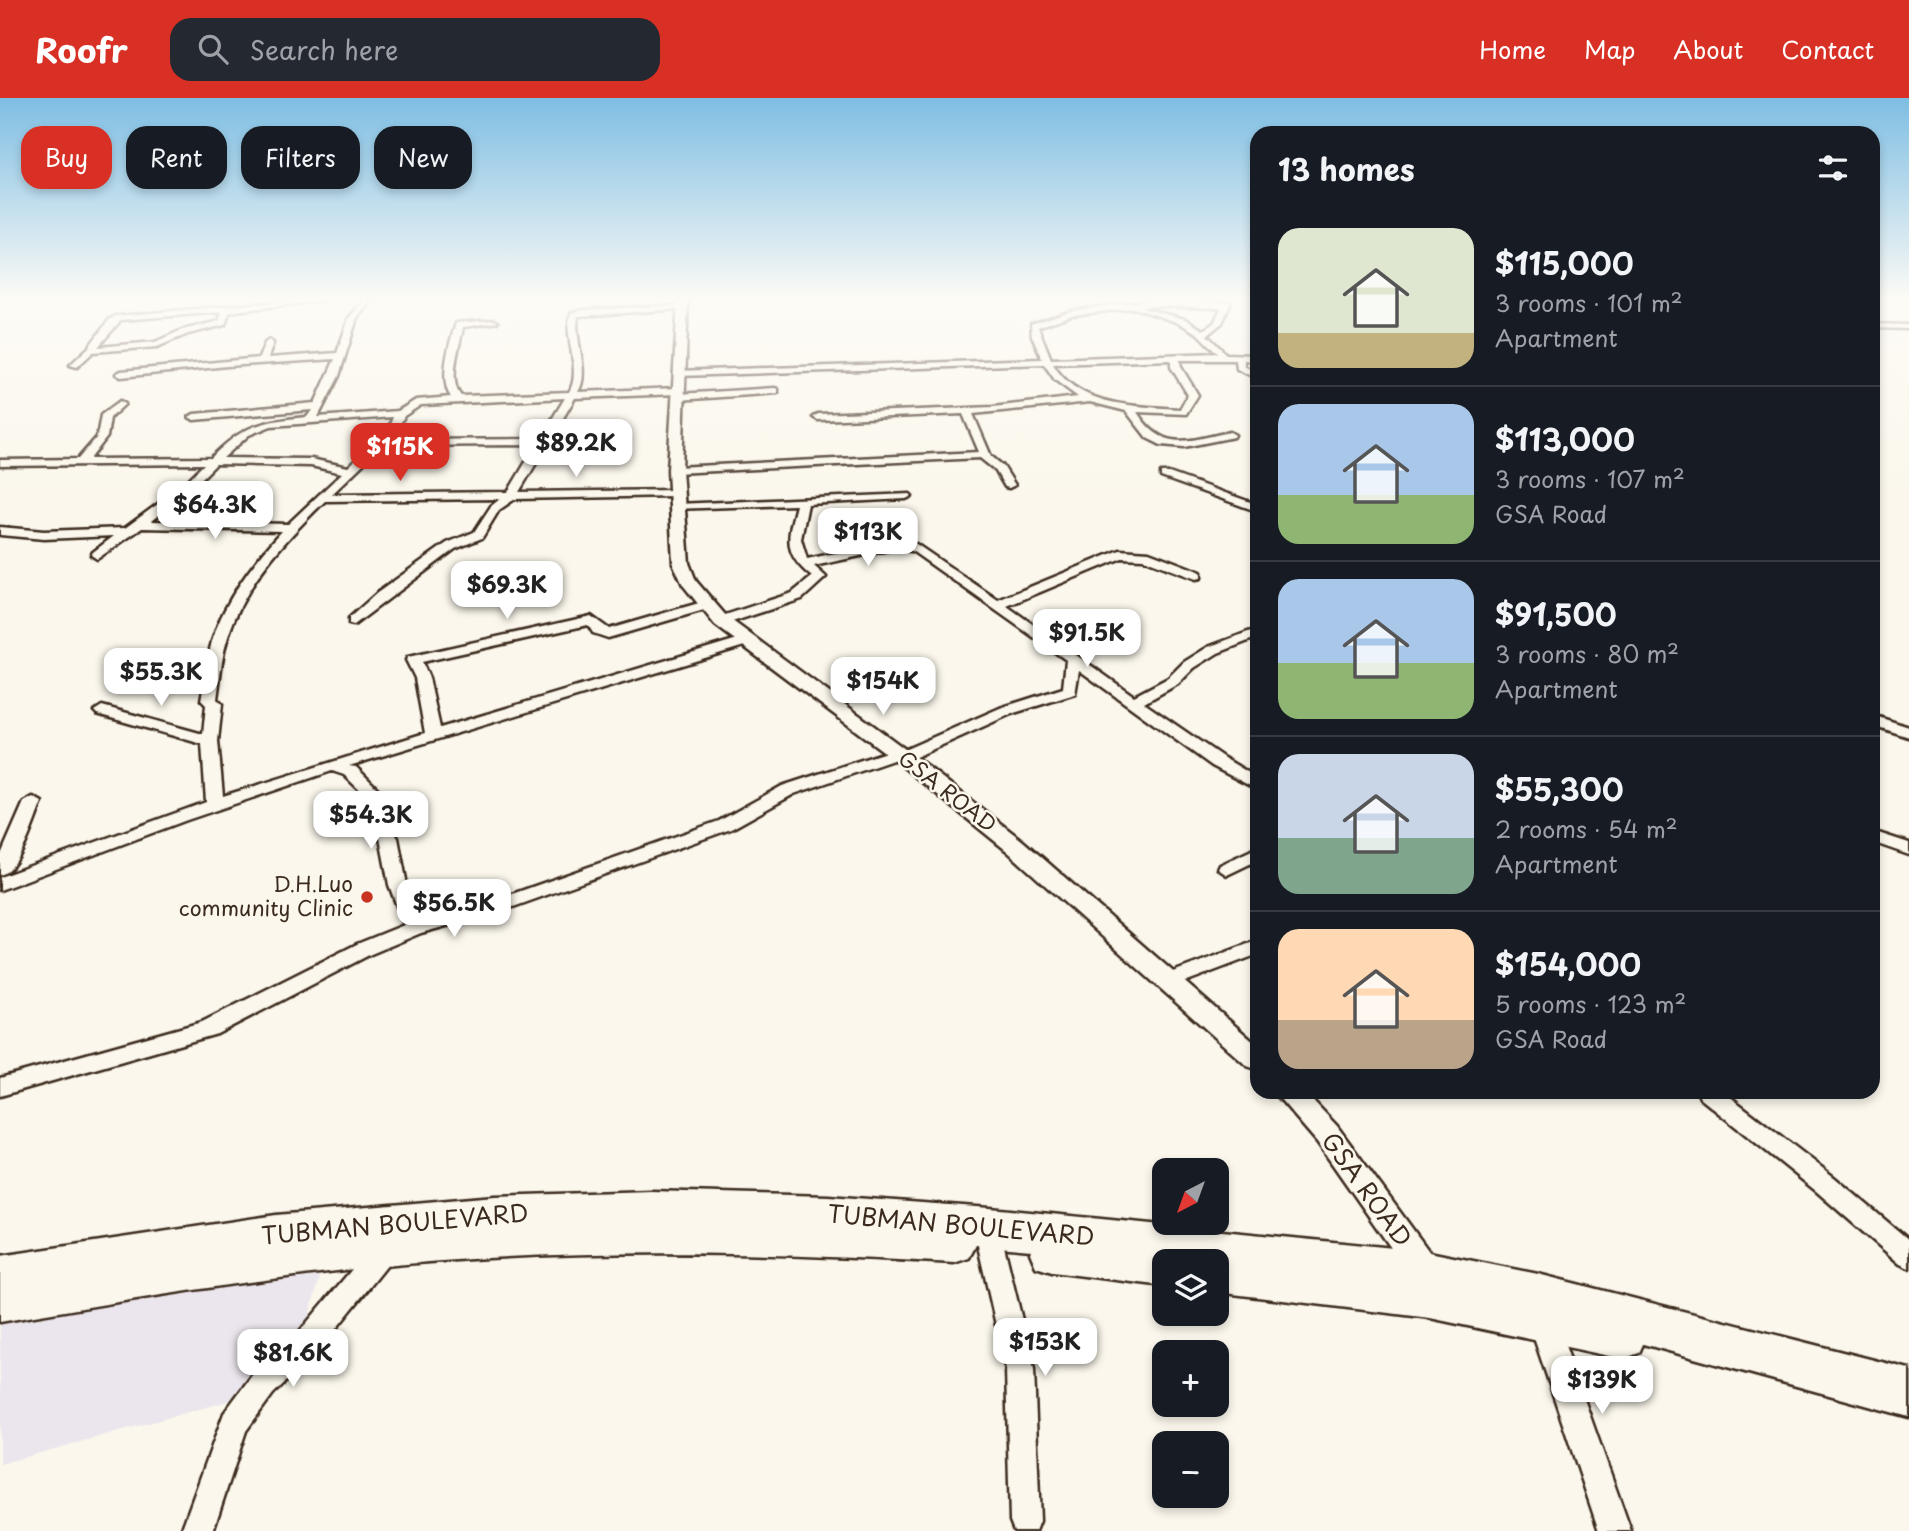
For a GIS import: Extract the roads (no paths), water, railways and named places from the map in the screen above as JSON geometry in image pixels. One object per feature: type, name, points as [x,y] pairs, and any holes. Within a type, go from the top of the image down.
[{"type":"highway","name":"TUBMAN BOULEVARD","points":[[0,1276],[276,1234],[495,1214],[651,1209],[828,1213],[990,1227],[1427,1284],[1541,1318],[1752,1367],[1909,1413]]},
{"type":"highway","name":"TUBMAN BOULEVARD","points":[[0,1301],[268,1260],[386,1247],[646,1234],[991,1246],[1152,1265]]},
{"type":"highway","name":"TUBMAN BOULEVARD","points":[[1229,1273],[1427,1284],[1538,1294],[1909,1393]]},
{"type":"street","points":[[121,374],[198,367]]},
{"type":"street","points":[[311,420],[336,367]]},
{"type":"street","points":[[451,367],[452,393],[458,399]]},
{"type":"street","points":[[354,621],[382,596],[451,546],[478,535],[485,529],[486,520],[495,508],[512,496],[571,397],[579,377],[578,367]]},
{"type":"street","name":"GSA ROAD","points":[[680,367],[675,470],[681,563],[688,582],[706,605],[746,641],[901,755],[1015,846],[1250,1054]]},
{"type":"street","points":[[97,555],[190,485],[212,460],[261,425],[400,414],[419,402],[571,397],[975,367]]},
{"type":"street","points":[[1051,367],[1068,389],[1089,399],[1130,409],[1183,412],[1193,395],[1177,367]]},
{"type":"street","points":[[678,387],[775,391]]},
{"type":"street","points":[[818,417],[1040,406],[1089,399]]},
{"type":"street","points":[[80,464],[102,437],[105,417],[120,404]]},
{"type":"street","points":[[194,417],[319,406]]},
{"type":"street","points":[[1130,409],[1140,428],[1164,445],[1230,435]]},
{"type":"street","points":[[966,410],[987,453],[984,456]]},
{"type":"street","points":[[215,804],[210,741],[214,704],[209,700],[220,638],[255,569],[324,498],[349,468],[392,431],[400,414]]},
{"type":"street","points":[[380,443],[544,442]]},
{"type":"street","points":[[675,470],[984,456],[999,468],[1009,485]]},
{"type":"street","points":[[0,463],[80,464],[212,460],[349,468]]},
{"type":"street","points":[[1165,475],[1250,506]]},
{"type":"street","points":[[324,498],[512,496],[803,500],[906,496]]},
{"type":"street","points":[[721,621],[797,596],[820,577],[803,564],[794,535],[803,500]]},
{"type":"street","points":[[139,524],[292,528]]},
{"type":"street","points":[[0,531],[44,536],[127,533]]},
{"type":"street","points":[[803,564],[893,545],[916,548],[1217,762],[1250,781]]},
{"type":"street","points":[[996,605],[1119,554],[1145,555],[1196,575]]},
{"type":"street","points":[[433,734],[422,678],[413,660],[591,620],[598,630],[608,634],[706,605]]},
{"type":"street","points":[[1135,702],[1173,681],[1213,650],[1250,635]]},
{"type":"street","points":[[0,884],[215,804],[331,766],[746,641]]},
{"type":"street","points":[[1070,691],[1073,659]]},
{"type":"street","points":[[0,1087],[209,1028],[364,949],[415,928],[498,906],[725,825],[788,790],[901,755],[1032,700],[1110,684]]},
{"type":"street","points":[[102,711],[210,741]]},
{"type":"street","points":[[1880,723],[1909,732]]},
{"type":"street","points":[[331,766],[350,771],[381,802],[376,819],[389,838],[398,885],[415,928]]},
{"type":"street","points":[[0,869],[8,860],[33,802]]},
{"type":"street","points":[[1880,839],[1909,849]]},
{"type":"street","points":[[1227,869],[1250,857]]},
{"type":"street","points":[[1169,981],[1250,950]]},
{"type":"street","name":"GSA ROAD","points":[[1294,1099],[1327,1134],[1427,1284]]},
{"type":"street","points":[[1717,1099],[1825,1184],[1909,1255]]},
{"type":"street","points":[[991,1246],[1020,1369],[1025,1521]]},
{"type":"street","points":[[197,1531],[234,1423],[263,1384],[309,1341],[386,1247]]},
{"type":"street","points":[[1541,1318],[1615,1531]]},
{"type":"place","name":"D.H.Luo community Clinic","points":[[367,897]]}]
